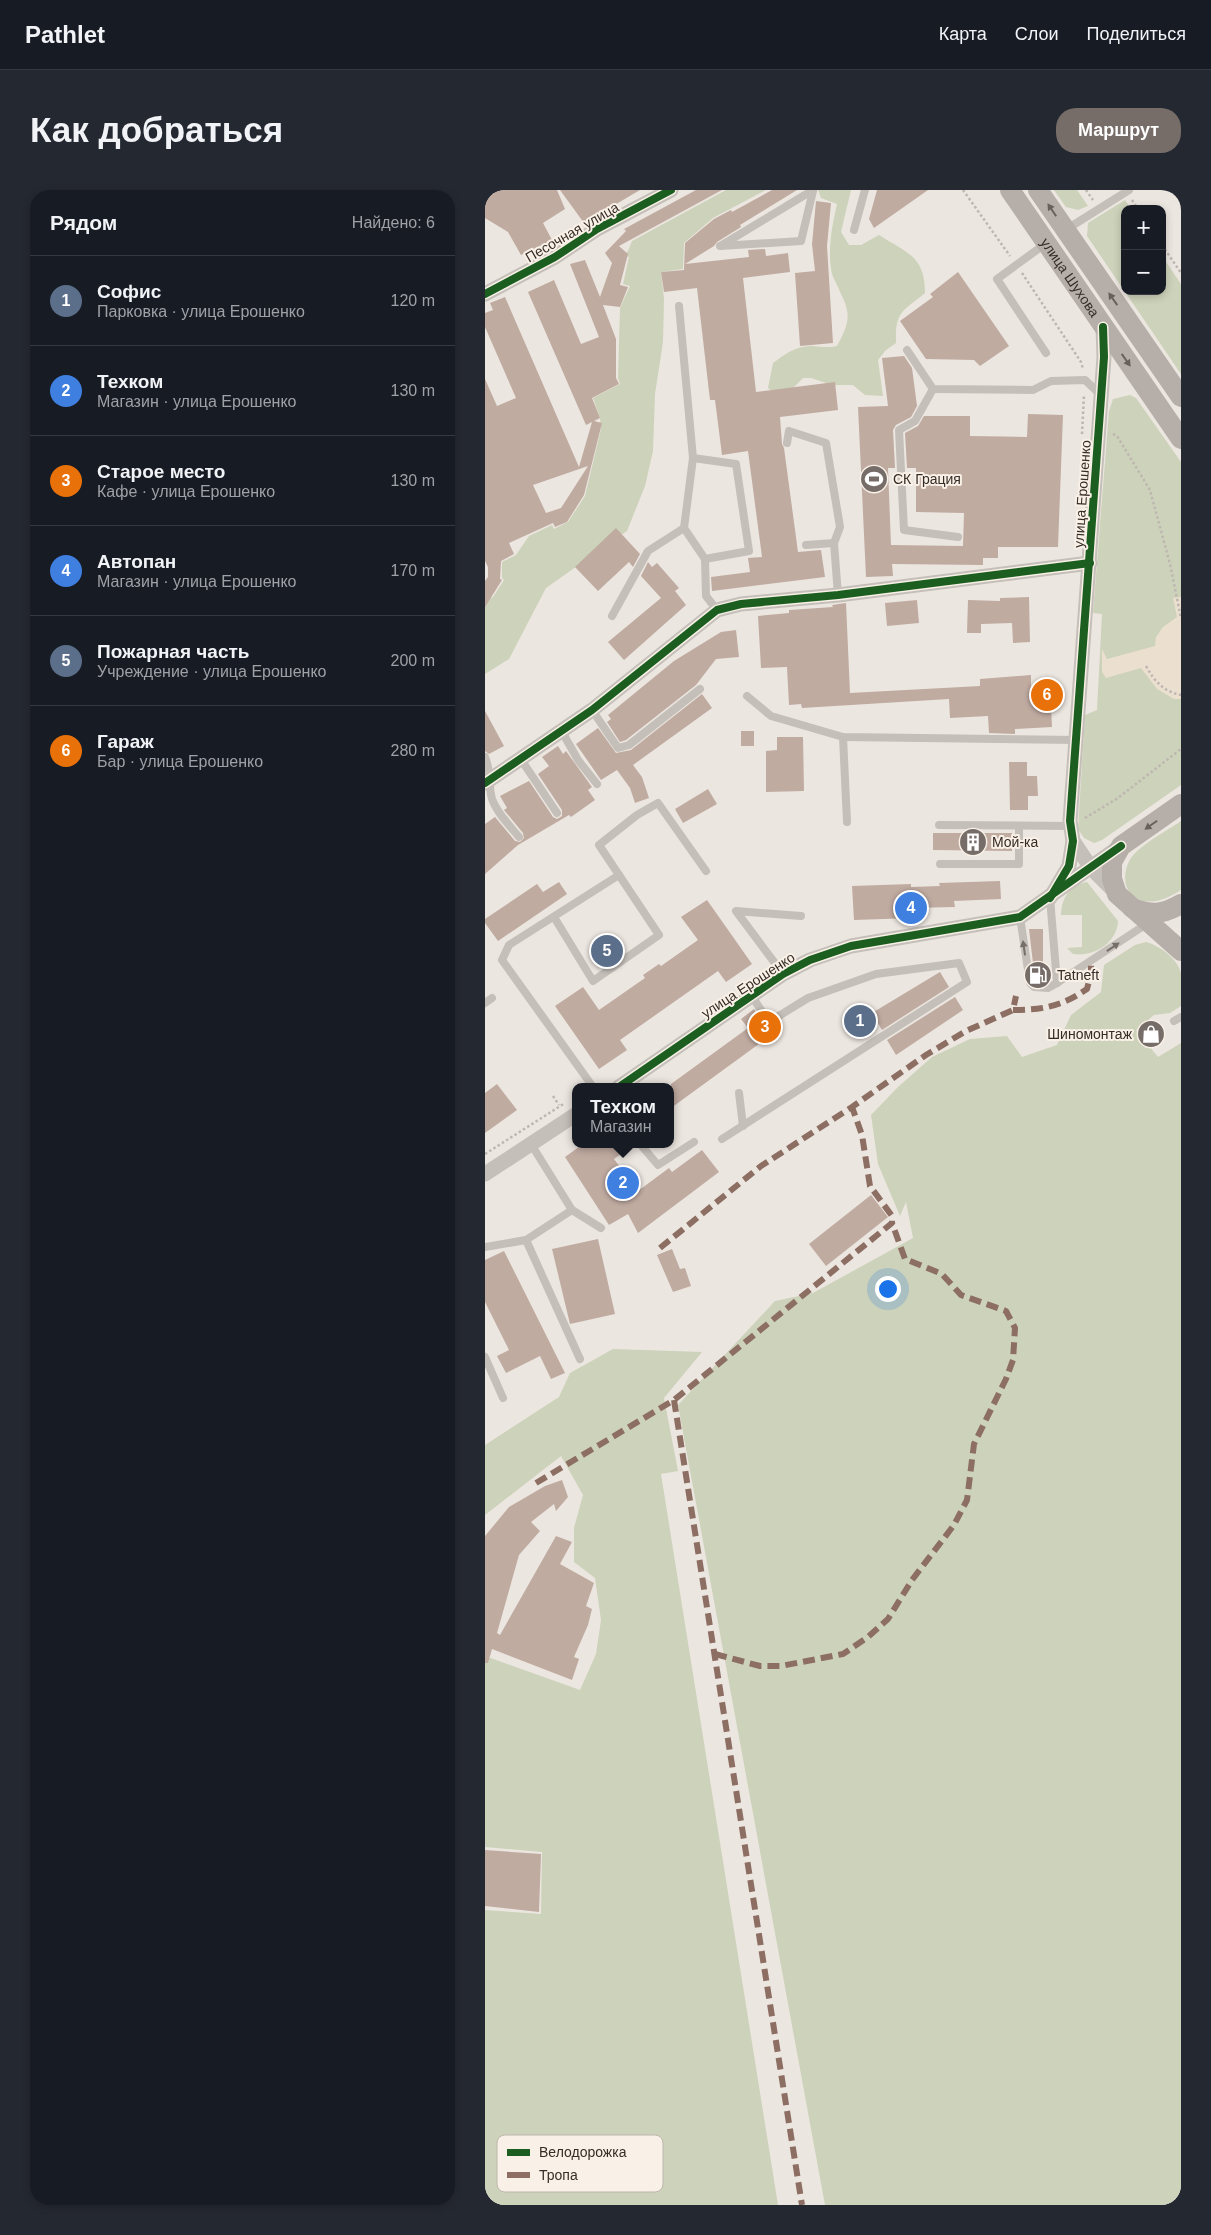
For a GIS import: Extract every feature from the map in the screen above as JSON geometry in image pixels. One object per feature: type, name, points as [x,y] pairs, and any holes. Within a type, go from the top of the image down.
[{"type":"main road","name":"улица Шухова","points":[[1010,190],[1181,439]]},
{"type":"main road","name":"улица Шухова","points":[[1038,190],[1181,397]]},
{"type":"main road","name":"улица Ерошенко","points":[[1121,846],[1181,804]]},
{"type":"main road","points":[[1121,846],[1112,862],[1112,879],[1117,894],[1181,951]]},
{"type":"main road","points":[[1132,908],[1149,914],[1164,912],[1181,904]]},
{"type":"street","name":"Песочная улица","points":[[485,294],[555,257],[597,229],[671,190]]},
{"type":"street","name":"улица Ерошенко","points":[[1103,327],[1105,357],[1071,824],[1073,841],[1093,851],[1121,846]]},
{"type":"street","points":[[488,780],[592,710],[717,610],[741,604],[838,595],[1090,563]]},
{"type":"street","points":[[1073,841],[1091,868],[1117,894]]},
{"type":"street","points":[[1050,898],[1069,866],[1073,841]]},
{"type":"street","name":"улица Ерошенко","points":[[625,1083],[751,995],[783,974],[810,960],[851,946],[1020,917],[1050,898],[1121,846]]},
{"type":"street","points":[[485,1174],[572,1118]]},
{"type":"lane","points":[[813,190],[801,241],[720,246],[771,216],[813,190]]},
{"type":"lane","points":[[854,230],[865,190]]},
{"type":"lane","points":[[1065,230],[1118,193],[1129,190]]},
{"type":"lane","points":[[1046,352],[997,279],[1047,243]]},
{"type":"lane","points":[[679,306],[693,458],[684,528],[705,559],[706,596],[717,610]]},
{"type":"lane","points":[[907,350],[933,389]]},
{"type":"lane","points":[[933,389],[1033,390],[1051,381],[1085,380],[1102,396]]},
{"type":"lane","points":[[933,389],[915,421],[899,430],[904,530],[958,538]]},
{"type":"lane","points":[[787,443],[789,432],[826,443],[840,526],[834,544],[838,595]]},
{"type":"lane","points":[[693,458],[736,464],[749,551],[705,559]]},
{"type":"lane","points":[[613,616],[648,550],[684,528]]},
{"type":"lane","points":[[806,545],[834,544]]},
{"type":"lane","points":[[592,710],[618,748],[629,745],[700,689]]},
{"type":"lane","points":[[747,696],[771,716],[843,737],[1077,740]]},
{"type":"lane","points":[[561,730],[579,760],[597,784]]},
{"type":"lane","points":[[843,737],[847,822]]},
{"type":"lane","points":[[485,756],[492,798],[499,813],[519,837]]},
{"type":"lane","points":[[520,758],[557,813]]},
{"type":"lane","points":[[554,917],[593,981],[659,935],[599,844],[637,815],[658,803],[706,871]]},
{"type":"lane","points":[[939,825],[1019,826],[1071,824]]},
{"type":"lane","points":[[941,864],[1019,864],[1019,826]]},
{"type":"lane","points":[[590,1083],[502,960],[509,946],[619,875]]},
{"type":"lane","points":[[1050,898],[1057,983]]},
{"type":"lane","points":[[783,974],[736,911],[801,916]]},
{"type":"lane","points":[[1020,917],[1029,983],[1034,987],[1048,988],[1149,923]]},
{"type":"lane","points":[[722,1139],[967,982],[959,963],[876,974],[808,998],[769,1022],[751,995]]},
{"type":"lane","points":[[739,1093],[743,1126]]},
{"type":"lane","points":[[643,1148],[657,1165],[694,1142]]},
{"type":"lane","points":[[531,1144],[572,1210],[601,1228]]},
{"type":"lane","points":[[485,1247],[526,1240],[572,1210]]},
{"type":"lane","points":[[526,1240],[580,1359]]},
{"type":"lane","points":[[485,1357],[503,1398]]},
{"type":"path","points":[[963,190],[1081,362],[1085,380],[1082,441]]},
{"type":"path","points":[[1165,250],[1181,273]]},
{"type":"path","points":[[1082,431],[1111,432],[1117,436],[1150,490],[1171,564],[1181,618]]},
{"type":"path","points":[[1146,666],[1154,679],[1169,693],[1181,695]]},
{"type":"path","points":[[1071,824],[1085,818],[1118,798],[1181,748]]},
{"type":"path","points":[[553,1096],[559,1105]]},
{"type":"path","points":[[485,1154],[559,1105],[567,1102]]},
{"type":"green space","points":[[726,190],[766,190],[713,218],[684,243],[683,269],[661,272],[664,299],[663,342],[655,394],[653,451],[645,486],[627,531],[546,588],[509,659],[485,674],[485,600],[493,597],[504,580],[502,578],[502,562],[516,555],[529,536],[552,525],[554,529],[568,522],[585,496],[601,429],[600,418],[593,398],[620,384],[618,378],[620,308],[630,286],[623,284],[629,257],[624,255],[632,241]]},
{"type":"green space","points":[[818,190],[851,190],[841,232],[849,245],[861,245],[879,235],[913,257],[922,271],[925,293],[902,313],[897,324],[896,343],[886,350],[878,360],[883,396],[865,395],[853,385],[832,385],[811,378],[803,378],[788,393],[774,393],[768,388],[773,363],[787,353],[802,347],[837,346],[846,325],[846,307],[833,276],[830,256],[833,221],[837,204],[821,198]]},
{"type":"green space","points":[[1054,190],[1077,190],[1088,206],[1078,210],[1066,207]]},
{"type":"green space","points":[[1125,200],[1128,205],[1121,205],[1121,286],[1087,236],[1088,223]]},
{"type":"green space","points":[[1166,262],[1181,284],[1181,374],[1127,295],[1166,295]]},
{"type":"green space","points":[[1130,395],[1136,398],[1181,462],[1181,785],[1102,840],[1094,843],[1084,838],[1078,829],[1085,715],[1097,710],[1102,614],[1093,613],[1109,411],[1113,399]]},
{"type":"green space","points":[[1181,821],[1181,890],[1167,898],[1152,902],[1135,897],[1127,888],[1125,876],[1131,858],[1147,843]]},
{"type":"green space","points":[[1087,882],[1118,921],[1117,929],[1109,942],[1096,951],[1073,954],[1067,948],[1082,947],[1082,915],[1061,915],[1063,903],[1071,889]]},
{"type":"green space","points":[[1146,942],[1157,946],[1167,953],[1176,962],[1181,973],[1181,1006],[1170,1013],[1154,1015],[1136,1030],[1158,1057],[1181,1043],[1181,2205],[825,2205],[678,1405],[775,1301],[813,1293],[913,1238],[906,1202],[900,1216],[878,1164],[871,1115],[898,1087],[932,1057],[970,1039],[1007,1036],[1022,1057],[1057,1045],[1071,1015],[1101,992],[1104,965],[1135,945]]},
{"type":"green space","points":[[613,1349],[702,1352],[664,1398],[678,1471],[661,1474],[778,2205],[485,2205],[485,1910],[541,1914],[542,1852],[485,1847],[485,1656],[580,1690],[596,1654],[601,1620],[595,1578],[574,1562],[574,1528],[583,1495],[561,1456],[485,1515],[485,1445],[559,1397],[570,1373]]},
{"type":"shaded area","points":[[1181,597],[1181,699],[1174,699],[1157,689],[1141,668],[1106,678],[1102,672],[1102,649],[1107,659],[1155,646],[1156,637],[1163,627],[1177,617],[1173,598]]},
{"type":"building","points":[[485,190],[557,190],[565,209],[543,223],[552,240],[521,255],[508,232],[485,218]]},
{"type":"building","points":[[560,190],[640,190],[584,223]]},
{"type":"building","points":[[696,190],[722,190],[619,246],[628,254],[620,285],[628,287],[620,307],[603,305],[616,339],[616,378],[619,384],[592,398],[600,418],[594,421],[602,423],[584,495],[567,522],[555,527],[553,523],[509,543],[514,554],[501,561],[500,579],[502,580],[485,607],[485,581],[488,577],[488,567],[485,561],[485,379],[497,406],[516,398],[485,327],[485,313],[493,310],[490,303],[505,297],[579,467],[592,422],[586,425],[528,292],[554,280],[581,344],[599,337],[570,264],[585,260],[600,297],[612,263],[605,253],[626,231],[624,229]],"holes":[[[588,466],[561,508],[546,513],[533,485]]]},
{"type":"building","points":[[772,190],[797,190],[740,225],[741,227],[685,264],[749,257],[748,250],[765,249],[766,256],[788,253],[790,272],[743,278],[756,392],[835,382],[838,410],[780,417],[782,444],[798,552],[821,550],[825,577],[712,591],[711,577],[750,572],[748,558],[762,557],[748,451],[722,455],[715,400],[710,400],[697,288],[664,292],[661,272],[684,270],[685,243],[714,219],[731,210],[732,212]]},
{"type":"building","points":[[877,190],[928,190],[874,228],[869,219]]},
{"type":"building","points":[[816,201],[831,203],[827,246],[833,343],[800,346],[795,273],[815,271],[812,244]]},
{"type":"building","points":[[958,272],[1009,346],[980,366],[974,360],[926,359],[900,321],[933,297],[930,294]]},
{"type":"building","points":[[904,356],[912,368],[917,406],[911,417],[896,425],[893,430],[895,468],[888,468],[891,545],[963,546],[964,513],[916,512],[916,468],[907,468],[905,433],[918,426],[924,416],[970,416],[970,436],[1027,437],[1028,414],[1063,415],[1058,547],[998,547],[998,558],[983,558],[983,565],[892,564],[893,576],[866,577],[858,407],[888,406],[882,358]]},
{"type":"building","points":[[616,528],[640,554],[633,567],[629,562],[598,591],[575,567]]},
{"type":"building","points":[[648,562],[652,567],[657,563],[679,588],[675,591],[686,605],[624,660],[608,642],[661,598],[641,576]]},
{"type":"building","points":[[1029,597],[1030,642],[1013,643],[1012,623],[981,624],[981,633],[967,633],[968,600],[1000,601],[1000,598]]},
{"type":"building","points":[[917,600],[919,623],[887,626],[885,603]]},
{"type":"building","points":[[846,603],[850,693],[980,686],[980,679],[1031,675],[1031,687],[1050,686],[1052,727],[1015,729],[1015,734],[989,733],[988,716],[950,718],[949,699],[802,708],[801,704],[789,705],[787,667],[761,668],[758,616],[789,613],[789,610],[833,607],[832,605]]},
{"type":"building","points":[[736,630],[739,657],[716,659],[696,685],[626,740],[620,742],[607,722],[611,719],[608,715],[674,661],[721,632]]},
{"type":"building","points":[[702,694],[712,708],[633,765],[642,777],[649,798],[635,803],[630,788],[617,770],[601,780],[576,744],[598,728],[616,753],[631,750]]},
{"type":"building","points":[[485,711],[504,746],[489,754],[485,751]]},
{"type":"building","points":[[741,731],[754,731],[754,746],[741,746]]},
{"type":"building","points":[[777,737],[803,737],[804,791],[766,792],[766,751],[777,750]]},
{"type":"building","points":[[558,746],[563,754],[566,751],[592,787],[588,790],[595,800],[571,817],[569,815],[518,845],[485,874],[485,824],[495,817],[515,841],[520,842],[524,838],[523,833],[504,810],[507,808],[500,796],[529,781],[553,817],[557,819],[562,816],[562,810],[538,774],[549,766],[542,757]]},
{"type":"building","points":[[1009,762],[1027,762],[1027,776],[1037,776],[1038,796],[1028,796],[1028,810],[1010,810]]},
{"type":"building","points":[[708,789],[717,804],[683,823],[675,809]]},
{"type":"building","name":"Мой-ка","points":[[933,833],[1012,833],[1012,851],[933,850]]},
{"type":"building","points":[[1000,881],[1001,899],[954,901],[955,907],[912,908],[913,918],[854,920],[852,886],[911,884],[911,887],[940,886],[939,883]]},
{"type":"building","points":[[559,882],[567,894],[498,941],[485,923],[485,919],[537,884],[543,892]]},
{"type":"building","points":[[707,900],[752,964],[726,982],[718,971],[620,1040],[627,1050],[599,1069],[555,1006],[583,987],[599,1010],[645,978],[643,975],[659,964],[661,966],[698,940],[681,917]]},
{"type":"building","points":[[1029,929],[1043,929],[1043,980],[1035,980]]},
{"type":"building","points":[[940,972],[949,987],[882,1030],[872,1013]]},
{"type":"building","points":[[955,997],[963,1010],[896,1055],[887,1040]]},
{"type":"building","points":[[754,1009],[764,1025],[770,1027],[774,1033],[674,1106],[674,1083],[672,1083],[748,1028],[741,1019]]},
{"type":"building","name":"Шиномонтаж","points":[[1150,1022],[1163,1038],[1152,1047],[1140,1030]]},
{"type":"building","points":[[497,1084],[517,1110],[485,1133],[485,1093]]},
{"type":"building","points":[[577,1148],[629,1148],[614,1159],[638,1191],[669,1168],[672,1172],[702,1150],[719,1172],[638,1233],[628,1214],[609,1225],[565,1157]]},
{"type":"building","points":[[871,1195],[888,1217],[826,1266],[809,1244]]},
{"type":"building","points":[[598,1239],[615,1314],[570,1324],[552,1249]]},
{"type":"building","points":[[672,1249],[680,1269],[685,1268],[691,1286],[673,1292],[657,1255]]},
{"type":"building","points":[[504,1251],[565,1373],[551,1379],[540,1356],[506,1373],[497,1356],[509,1350],[485,1302],[485,1260]]},
{"type":"building","points":[[562,1480],[568,1497],[556,1511],[554,1504],[531,1522],[540,1531],[519,1555],[497,1633],[500,1635],[556,1536],[572,1542],[560,1564],[594,1583],[586,1606],[592,1609],[588,1625],[574,1657],[579,1659],[572,1680],[492,1649],[488,1663],[485,1663],[485,1536],[509,1507],[545,1486]]},
{"type":"building","points":[[485,1850],[541,1854],[539,1912],[485,1906]]},
{"type":"marked path","points":[[1013,1010],[1052,1006],[1078,995],[1087,989],[1091,973],[1091,962]]},
{"type":"marked path","points":[[660,1248],[761,1166],[852,1107],[926,1055],[966,1031],[1013,1010],[1016,996]]},
{"type":"marked path","points":[[536,1483],[674,1400],[892,1223],[892,1216],[870,1186],[862,1135],[852,1107]]},
{"type":"marked path","points":[[715,1654],[760,1666],[781,1666],[843,1654],[868,1637],[888,1619],[912,1580],[954,1525],[967,1500],[974,1444],[1006,1379],[1013,1360],[1015,1328],[1006,1311],[961,1295],[942,1274],[905,1259],[892,1223]]},
{"type":"marked path","points":[[674,1400],[802,2205]]},
{"type":"cycle path","points":[[485,294],[555,257],[597,229],[671,190]]},
{"type":"cycle path","points":[[1050,898],[1069,866],[1073,841],[1070,821],[1104,357],[1103,327]]},
{"type":"cycle path","points":[[485,783],[592,710],[717,610],[741,604],[838,595],[1090,563]]},
{"type":"cycle path","points":[[625,1083],[783,974],[810,960],[851,946],[1020,917],[1121,846]]},
{"type":"place","name":"СК Грация","points":[[874,479]]},
{"type":"place","name":"Гараж","points":[[1047,695]]},
{"type":"place","name":"Мой-ка","points":[[973,842]]},
{"type":"place","name":"Автопан","points":[[911,908]]},
{"type":"place","name":"Пожарная часть","points":[[607,951]]},
{"type":"place","name":"Tatneft","points":[[1038,975]]},
{"type":"place","name":"Софис","points":[[860,1021]]},
{"type":"place","name":"Старое место","points":[[765,1027]]},
{"type":"place","name":"Шиномонтаж","points":[[1151,1034]]},
{"type":"place","name":"Техком","points":[[623,1183]]}]
